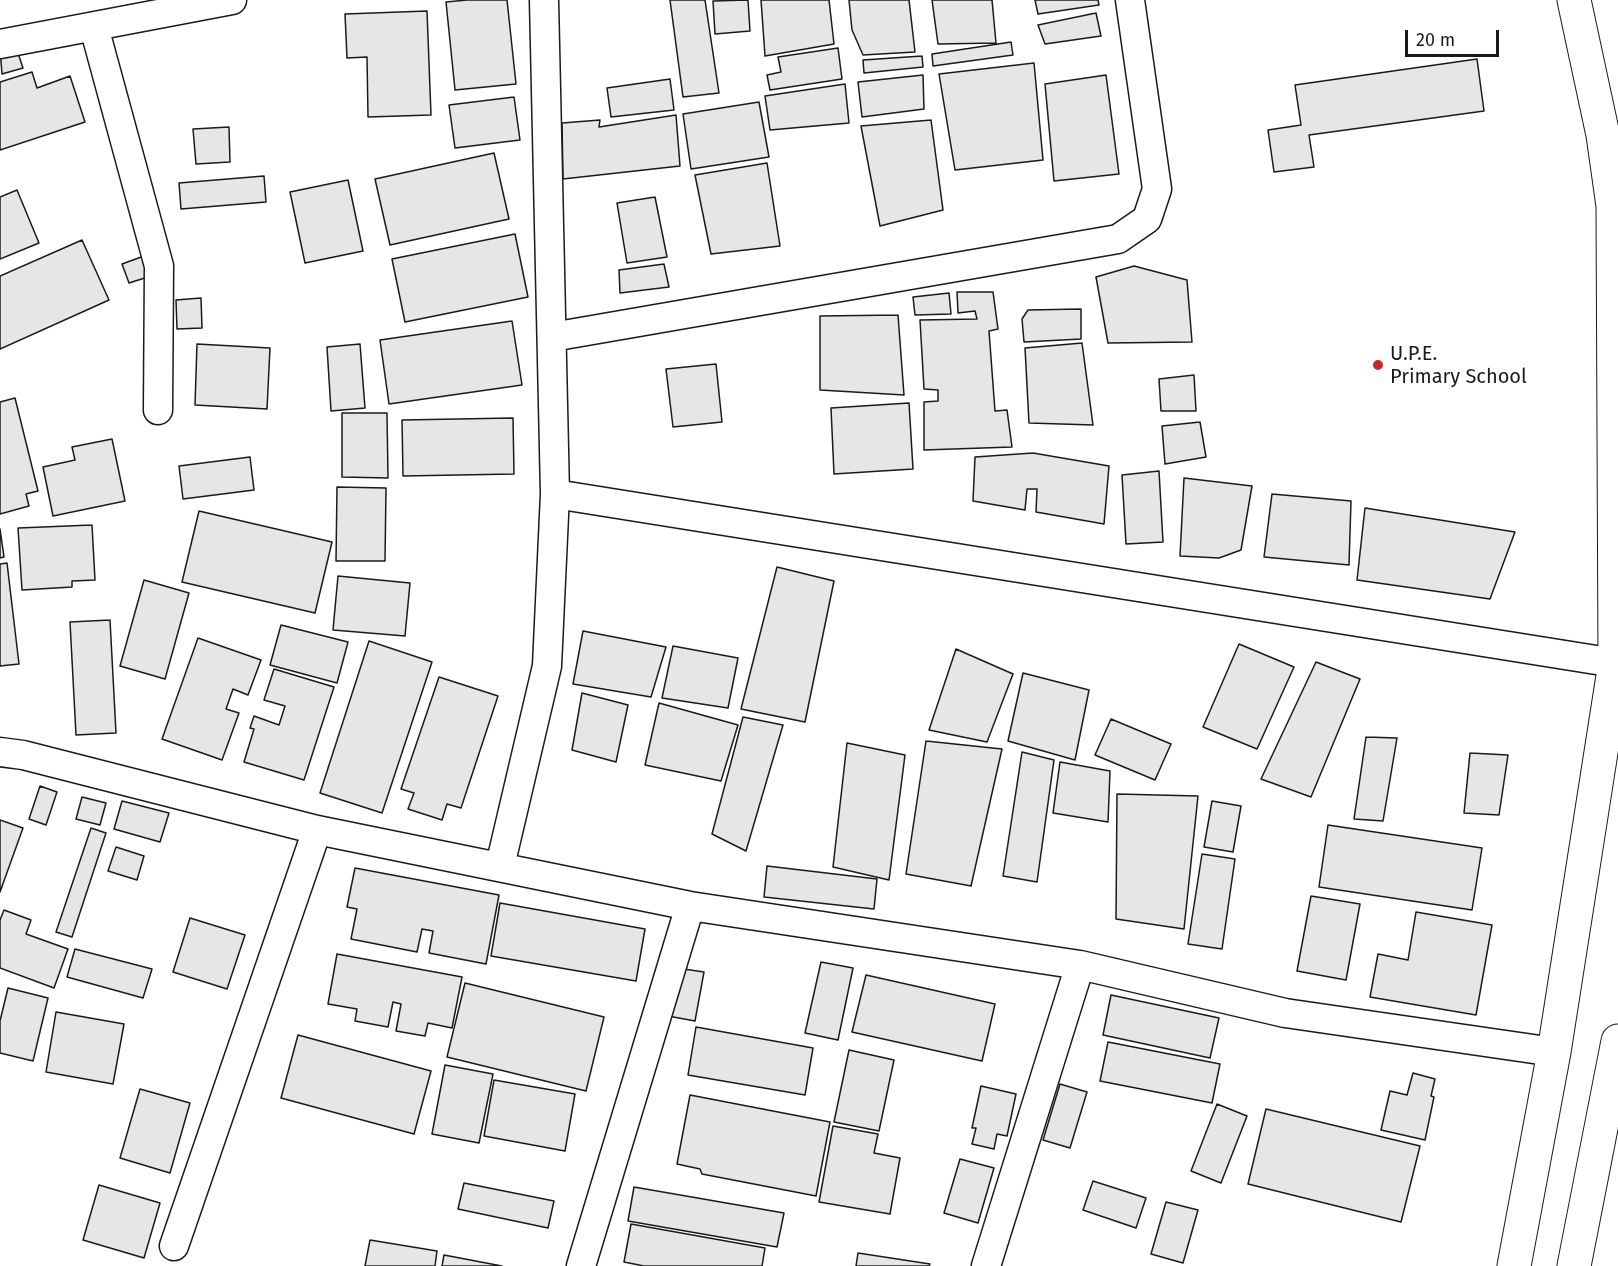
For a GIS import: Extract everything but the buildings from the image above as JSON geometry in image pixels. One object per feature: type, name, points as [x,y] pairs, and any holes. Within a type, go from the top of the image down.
[{"type":"street","points":[[0,44],[232,0]]},
{"type":"street","points":[[500,866],[547,666],[555,494],[544,0]]},
{"type":"street","points":[[552,337],[1118,238],[1147,219],[1157,189],[1130,0]]},
{"type":"street","points":[[1515,1266],[1554,1052],[1615,663],[1612,206],[1603,135],[1574,0]]},
{"type":"street","points":[[94,27],[159,266],[158,410]]},
{"type":"street","points":[[555,494],[1615,663]]},
{"type":"street","points":[[0,752],[23,755],[317,830],[690,906],[1080,965],[1285,1013],[1554,1052]]},
{"type":"street","points":[[174,1246],[317,830]]},
{"type":"street","points":[[581,1266],[690,906]]},
{"type":"street","points":[[986,1266],[1080,965]]},
{"type":"street","points":[[1574,1266],[1617,1054]]},
{"type":"place","name":"U.P.E. Primary School","points":[[1378,365]]}]
